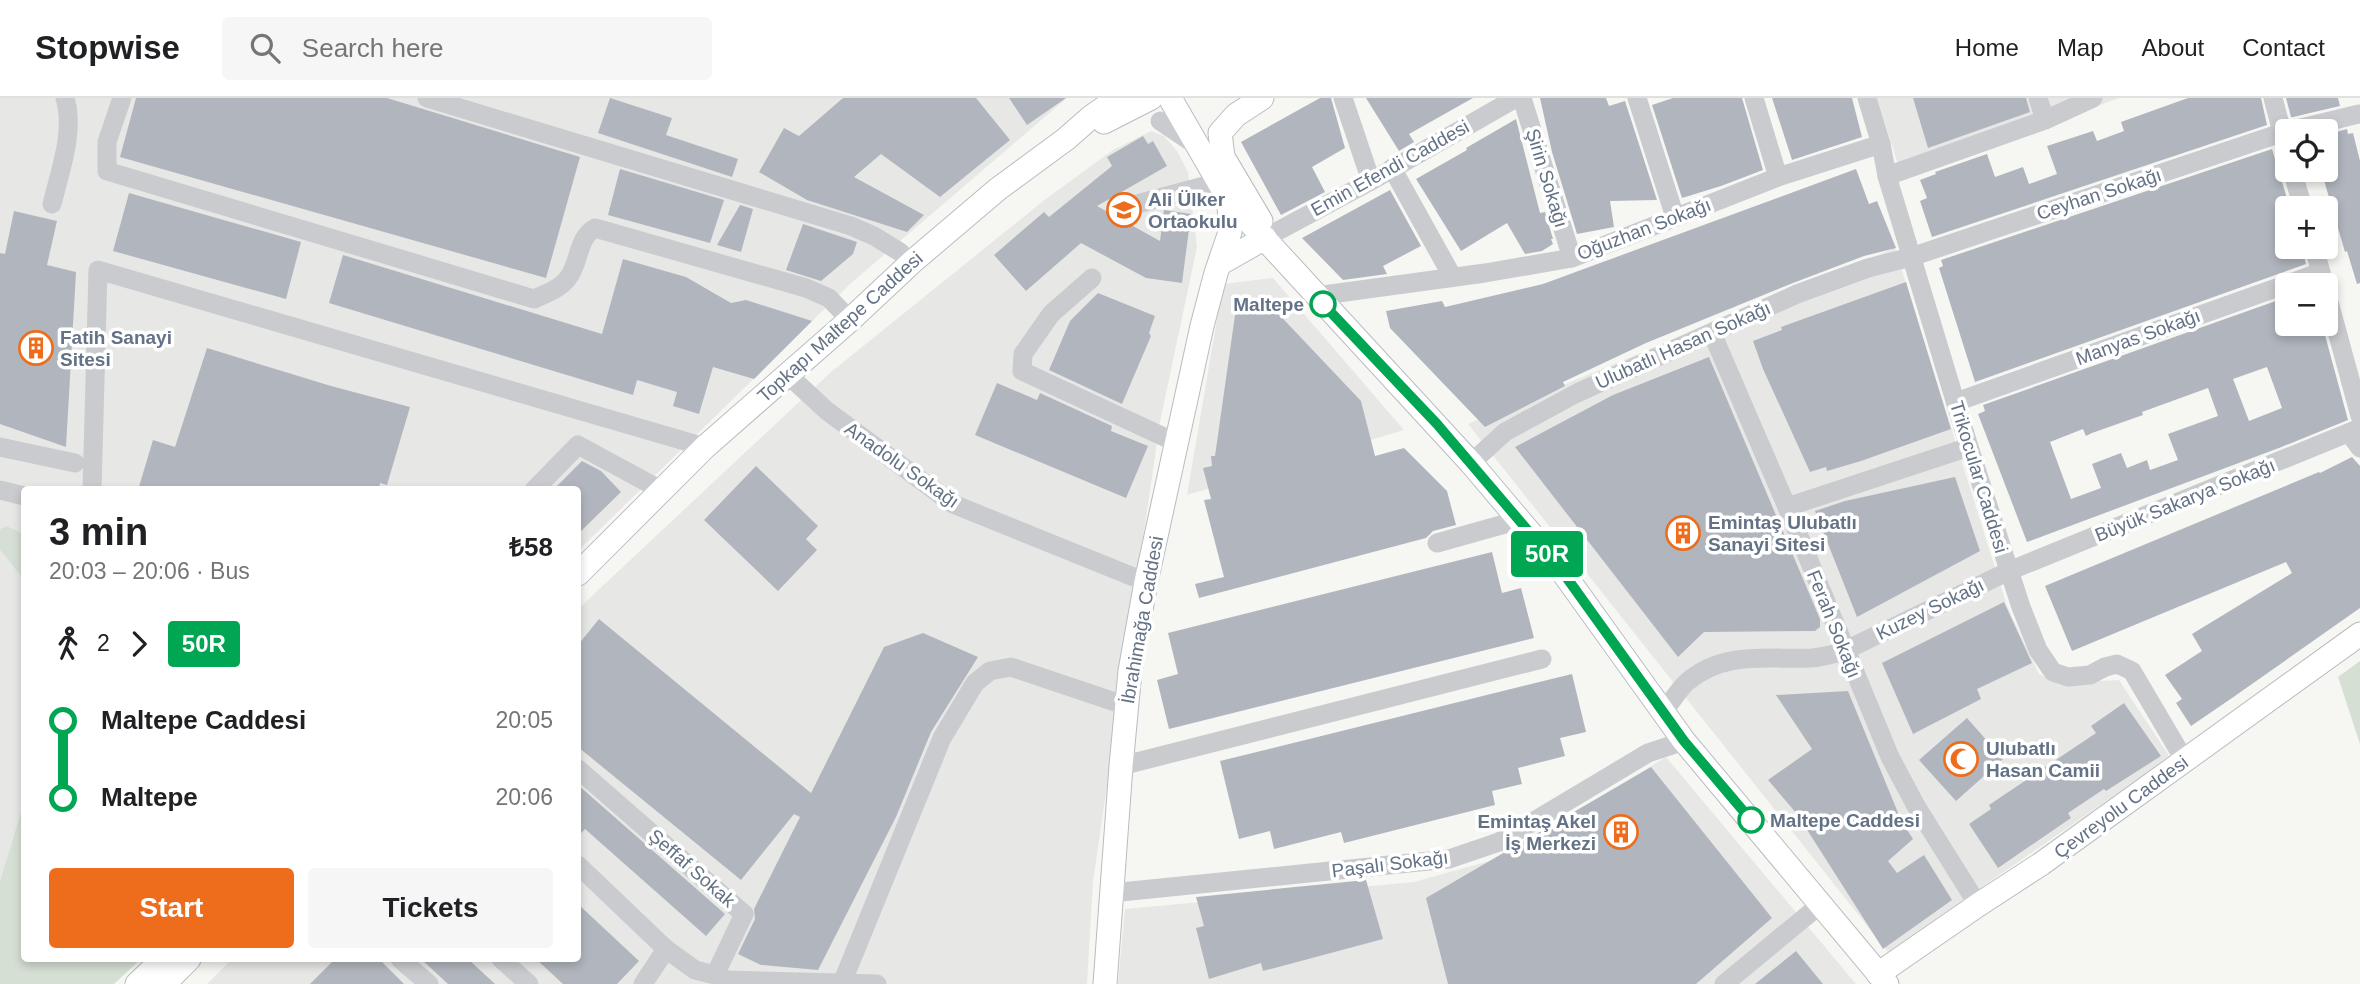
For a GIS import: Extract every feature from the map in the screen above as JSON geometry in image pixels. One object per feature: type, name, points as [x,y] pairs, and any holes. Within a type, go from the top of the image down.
[{"type":"main road","name":"Topkapı Maltepe Caddesi","points":[[581,572],[705,447],[850,320],[906,257],[1118,98]]},
{"type":"main road","points":[[1066,139],[1152,98]]},
{"type":"main road","points":[[1170,98],[1224,191],[1316,296],[1471,463],[1559,567],[1684,741],[1882,979]]},
{"type":"main road","points":[[1262,98],[1236,115],[1220,133],[1223,157],[1261,220],[1265,238]]},
{"type":"main road","name":"İbrahimağa Caddesi","points":[[1105,984],[1130,671],[1146,582],[1202,326],[1230,232],[1224,191]]},
{"type":"main road","points":[[1221,263],[1265,238]]},
{"type":"main road","name":"Çevreyolu Caddesi","points":[[1882,979],[1978,905],[2041,864],[2360,634]]},
{"type":"main road","points":[[137,984],[172,970]]},
{"type":"street","points":[[52,204],[66,146],[68,108],[65,98]]},
{"type":"street","points":[[122,98],[107,142],[107,171],[534,299],[567,281],[576,265],[584,237],[595,228],[806,288],[829,298],[850,320]]},
{"type":"street","points":[[427,98],[851,226],[874,236],[906,257]]},
{"type":"street","points":[[1343,98],[1371,181]]},
{"type":"street","name":"Emin Efendi Caddesi","points":[[1265,238],[1516,98]]},
{"type":"street","name":"Şirin Sokağı","points":[[1522,98],[1572,257]]},
{"type":"street","points":[[1637,98],[1675,216]]},
{"type":"street","points":[[1754,98],[1778,177]]},
{"type":"street","name":"Trikocular Caddesi","points":[[1867,98],[1881,144],[1887,176],[1955,402],[2009,571],[2038,650],[2053,672],[2068,677],[2090,675],[2117,664],[2132,671],[2185,761]]},
{"type":"street","points":[[2038,98],[2045,120]]},
{"type":"street","points":[[1887,176],[2045,120],[2093,98]]},
{"type":"street","points":[[2273,98],[2280,119]]},
{"type":"street","points":[[2355,98],[2360,115]]},
{"type":"street","name":"Ceyhan Sokağı","points":[[2338,122],[2360,115]]},
{"type":"street","points":[[1160,121],[1199,148]]},
{"type":"street","name":"Ceyhan Sokağı","points":[[1911,257],[2275,141]]},
{"type":"street","name":"Oğuzhan Sokağı","points":[[1316,296],[1572,257],[1778,177],[1881,144]]},
{"type":"street","points":[[1392,169],[1452,276]]},
{"type":"street","points":[[1126,207],[1224,191]]},
{"type":"street","name":"Ulubatlı Hasan Sokağı","points":[[1471,463],[1505,432],[1565,399],[1797,294],[1868,268],[1911,257]]},
{"type":"street","points":[[92,486],[99,270],[705,447]]},
{"type":"street","points":[[1092,278],[1051,314],[1024,354],[1022,370],[1063,392],[1177,443]]},
{"type":"street","name":"Manyas Sokağı","points":[[1955,402],[2275,299]]},
{"type":"street","name":"Ferah Sokağı","points":[[1712,333],[1896,770],[1978,905]]},
{"type":"street","points":[[2338,336],[2360,416]]},
{"type":"street","name":"Anadolu Sokağı","points":[[787,374],[827,411],[953,504],[1146,582]]},
{"type":"street","name":"Büyük Sakarya Sokağı","points":[[2009,571],[2356,436]]},
{"type":"street","points":[[538,486],[578,445],[661,490]]},
{"type":"street","points":[[0,447],[75,463]]},
{"type":"street","points":[[1787,507],[1969,447]]},
{"type":"street","points":[[0,490],[21,495]]},
{"type":"street","points":[[1437,543],[1519,520]]},
{"type":"street","name":"Kuzey Sokağı","points":[[1664,712],[1686,683],[1725,661],[1743,658],[1816,658],[1844,651],[2009,571]]},
{"type":"street","points":[[1121,766],[1542,659]]},
{"type":"street","points":[[842,983],[942,738],[975,683],[990,671],[1012,667],[1127,706]]},
{"type":"street","name":"Paşalı Sokağı","points":[[1111,893],[1449,859],[1499,842],[1648,754],[1684,741]]},
{"type":"street","name":"Şeffaf Sokak","points":[[581,772],[744,914],[715,975],[695,970],[666,949]]},
{"type":"street","points":[[581,869],[666,949],[643,984]]},
{"type":"street","points":[[1724,984],[1821,904]]},
{"type":"street","points":[[403,962],[429,984]]},
{"type":"street","points":[[504,962],[529,984]]},
{"type":"street","points":[[721,984],[725,980],[877,984]]},
{"type":"shaded area","points":[[0,98],[1067,98],[850,284],[581,548],[581,486],[21,486],[21,533],[7,526],[0,529]]},
{"type":"shaded area","points":[[1877,98],[2119,98],[1903,180]]},
{"type":"shaded area","points":[[1151,131],[1164,136],[1177,151],[1188,172],[1197,247],[1160,422],[1093,882],[1087,984],[207,984],[229,962],[581,962],[581,606],[831,372],[1047,198],[1113,150]]},
{"type":"shaded area","points":[[1895,248],[2007,606],[2039,674],[2058,683],[2119,680],[2170,757],[1888,952],[1468,424]]},
{"type":"shaded area","points":[[1273,278],[1404,430],[1187,495],[1223,284]]},
{"type":"shaded area","points":[[7,526],[21,533],[21,576],[0,550],[0,529]]},
{"type":"shaded area","points":[[0,550],[21,576],[21,812],[0,881]]},
{"type":"shaded area","points":[[2360,661],[2360,744],[2338,677]]},
{"type":"shaded area","points":[[1666,757],[1856,984],[1118,984],[1125,909],[1414,882],[1500,858]]},
{"type":"shaded area","points":[[21,812],[21,962],[138,962],[114,984],[0,984],[0,881]]},
{"type":"building","points":[[136,98],[387,98],[580,157],[546,278],[120,157]]},
{"type":"building","points":[[610,98],[672,118],[666,135],[738,159],[732,177],[598,133]]},
{"type":"building","points":[[843,98],[976,98],[1010,140],[940,197],[881,154],[854,177],[924,215],[907,232],[807,200],[759,172],[784,128],[799,136]]},
{"type":"building","points":[[1009,98],[1066,98],[1027,125]]},
{"type":"building","points":[[1320,98],[1331,98],[1345,148],[1312,167],[1325,192],[1281,215],[1241,142]]},
{"type":"building","points":[[1366,98],[1473,98],[1409,134],[1414,142],[1399,151]]},
{"type":"building","points":[[1540,98],[1606,98],[1609,106],[1625,101],[1657,200],[1610,201],[1614,227],[1577,234],[1552,152]]},
{"type":"building","points":[[1673,98],[1742,98],[1763,170],[1682,198],[1652,105]]},
{"type":"building","points":[[1772,98],[1852,98],[1862,137],[1792,160]]},
{"type":"building","points":[[1913,98],[2026,98],[2030,112],[1928,148]]},
{"type":"building","points":[[2188,98],[2261,98],[2267,125],[1932,237],[1920,201],[1927,198],[1920,180],[1987,154],[1995,177],[2023,167],[2029,184],[2057,174],[2047,146],[2093,131],[2097,141],[2124,131],[2121,122]]},
{"type":"building","points":[[2286,98],[2338,98],[2340,106],[2291,117]]},
{"type":"building","points":[[1516,119],[1540,213],[1545,212],[1553,244],[1542,251],[1525,254],[1507,223],[1461,251],[1416,179]]},
{"type":"building","points":[[2347,129],[2348,134],[2353,133],[2360,161],[2360,283],[2357,284],[2338,228],[2338,196],[2329,196],[2325,182],[2338,182],[2338,132]]},
{"type":"building","points":[[1143,136],[1148,144],[1153,141],[1167,166],[1097,206],[1160,241],[1164,210],[1191,214],[1182,283],[1146,278],[1081,243],[1026,291],[994,255],[1044,212],[1049,217],[1112,166],[1107,157]]},
{"type":"building","points":[[2272,149],[2275,182],[2282,182],[2286,196],[2275,196],[2275,259],[2305,259],[2306,264],[1975,382],[1939,268],[1943,266],[1941,260]]},
{"type":"building","points":[[620,169],[724,200],[710,243],[608,215]]},
{"type":"building","points":[[1856,169],[1869,204],[1877,201],[1896,248],[1864,256],[1646,343],[1563,382],[1565,386],[1485,427],[1390,328],[1386,311],[1442,301],[1445,307],[1543,284]]},
{"type":"building","points":[[1390,190],[1421,246],[1383,266],[1387,274],[1343,280],[1302,238]]},
{"type":"building","points":[[129,193],[301,242],[286,299],[113,251]]},
{"type":"building","points":[[740,205],[753,209],[741,252],[717,245]]},
{"type":"building","name":"Fatih Sanayi Sitesi","points":[[14,211],[57,221],[47,265],[76,272],[66,447],[0,424],[0,253],[5,254]]},
{"type":"building","points":[[803,224],[857,242],[853,254],[821,281],[786,270]]},
{"type":"building","points":[[343,255],[602,334],[623,259],[686,277],[731,303],[746,300],[812,321],[754,379],[713,367],[699,414],[673,406],[677,392],[637,380],[633,395],[329,303]]},
{"type":"building","points":[[1906,282],[1951,429],[1861,461],[1827,471],[1826,467],[1810,472],[1753,341],[1782,330],[1781,327]]},
{"type":"building","points":[[1098,293],[1155,316],[1149,333],[1151,336],[1122,404],[1049,370],[1070,321]]},
{"type":"building","points":[[2275,301],[2275,336],[2325,336],[2348,420],[2027,542],[1978,414],[1985,411],[1983,405]],"holes":[[[2267,367],[2282,408],[2249,421],[2233,379]],[[2208,388],[2218,416],[2168,434],[2178,460],[2150,470],[2147,460],[2127,468],[2121,453],[2092,464],[2101,488],[2071,499],[2050,442],[2083,429],[2086,436]]]},
{"type":"building","points":[[1271,306],[1361,401],[1375,456],[1404,448],[1447,491],[1456,525],[1433,531],[1426,538],[1199,598],[1195,584],[1224,577],[1204,500],[1211,499],[1203,468],[1212,466],[1211,456],[1215,456],[1235,315]]},
{"type":"building","points":[[207,348],[410,407],[387,485],[139,486],[153,440],[175,447]]},
{"type":"building","name":"Emintaş Ulubatlı Sanayi Sitesi","points":[[1709,357],[1820,619],[1820,627],[1815,631],[1704,632],[1678,657],[1515,447],[1613,395]]},
{"type":"building","points":[[997,383],[1037,400],[1040,393],[1112,426],[1111,431],[1148,446],[1126,498],[975,435]]},
{"type":"building","points":[[2352,457],[2360,466],[2360,608],[2232,698],[2191,726],[2176,703],[2182,699],[2165,675],[2202,651],[2192,634],[2292,573],[2286,562],[2072,651],[2045,586],[2320,473]]},
{"type":"building","points":[[582,461],[601,471],[621,492],[581,531],[581,486],[557,486]]},
{"type":"building","points":[[756,466],[818,526],[806,539],[817,550],[778,591],[704,520]]},
{"type":"building","points":[[1955,477],[1980,551],[1857,617],[1815,511],[1845,501]]},
{"type":"building","points":[[1492,552],[1502,593],[1521,588],[1534,638],[1169,729],[1157,680],[1178,674],[1168,633]]},
{"type":"building","points":[[2004,602],[2032,663],[1977,689],[1981,699],[1913,734],[1882,663]]},
{"type":"building","points":[[599,619],[811,793],[884,647],[923,633],[978,657],[931,732],[896,817],[818,970],[761,965],[738,954],[755,919],[754,909],[800,817],[794,814],[741,880],[581,749],[581,641]]},
{"type":"building","points":[[1572,674],[1586,732],[1560,738],[1565,756],[1518,768],[1522,784],[1492,791],[1495,805],[1344,843],[1341,832],[1274,849],[1270,831],[1239,839],[1220,761]]},
{"type":"building","points":[[1848,691],[1901,820],[1913,839],[1888,861],[1897,873],[1924,855],[1952,900],[1883,949],[1797,814],[1768,780],[1812,749],[1776,695]]},
{"type":"building","points":[[2124,703],[2161,756],[2068,813],[2071,818],[1998,868],[1969,824],[1991,809],[1989,805],[2096,733],[2091,726]]},
{"type":"building","name":"Ulubatlı Hasan Camii","points":[[1967,718],[2003,759],[1956,801],[1919,760]]},
{"type":"building","name":"Emintaş Akel İş Merkezi","points":[[1651,767],[1772,918],[1696,984],[1448,984],[1426,898]]},
{"type":"building","points":[[581,788],[725,914],[706,936],[585,829],[581,833]]},
{"type":"building","points":[[1366,880],[1383,939],[1263,971],[1261,963],[1209,979],[1196,928],[1204,926],[1196,897]]},
{"type":"building","points":[[581,907],[639,961],[617,984],[563,984],[539,962],[581,962]]},
{"type":"building","points":[[1796,951],[1823,984],[1755,984]]},
{"type":"building","points":[[332,962],[382,962],[404,984],[310,984]]},
{"type":"building","points":[[424,962],[471,962],[495,984],[448,984]]},
{"type":"bus line","name":"50R","points":[[1323,304],[1437,424],[1559,567],[1684,741],[1751,820]]},
{"type":"place","name":"Ali Ülker Ortaokulu","points":[[1124,210]]},
{"type":"place","name":"Maltepe","points":[[1323,304]]},
{"type":"place","name":"Fatih Sanayi Sitesi","points":[[36,348]]},
{"type":"place","name":"Emintaş Ulubatlı Sanayi Sitesi","points":[[1683,533]]},
{"type":"place","name":"Ulubatlı Hasan Camii","points":[[1961,759]]},
{"type":"place","name":"Maltepe Caddesi","points":[[1751,820]]},
{"type":"place","name":"Emintaş Akel İş Merkezi","points":[[1621,832]]}]
